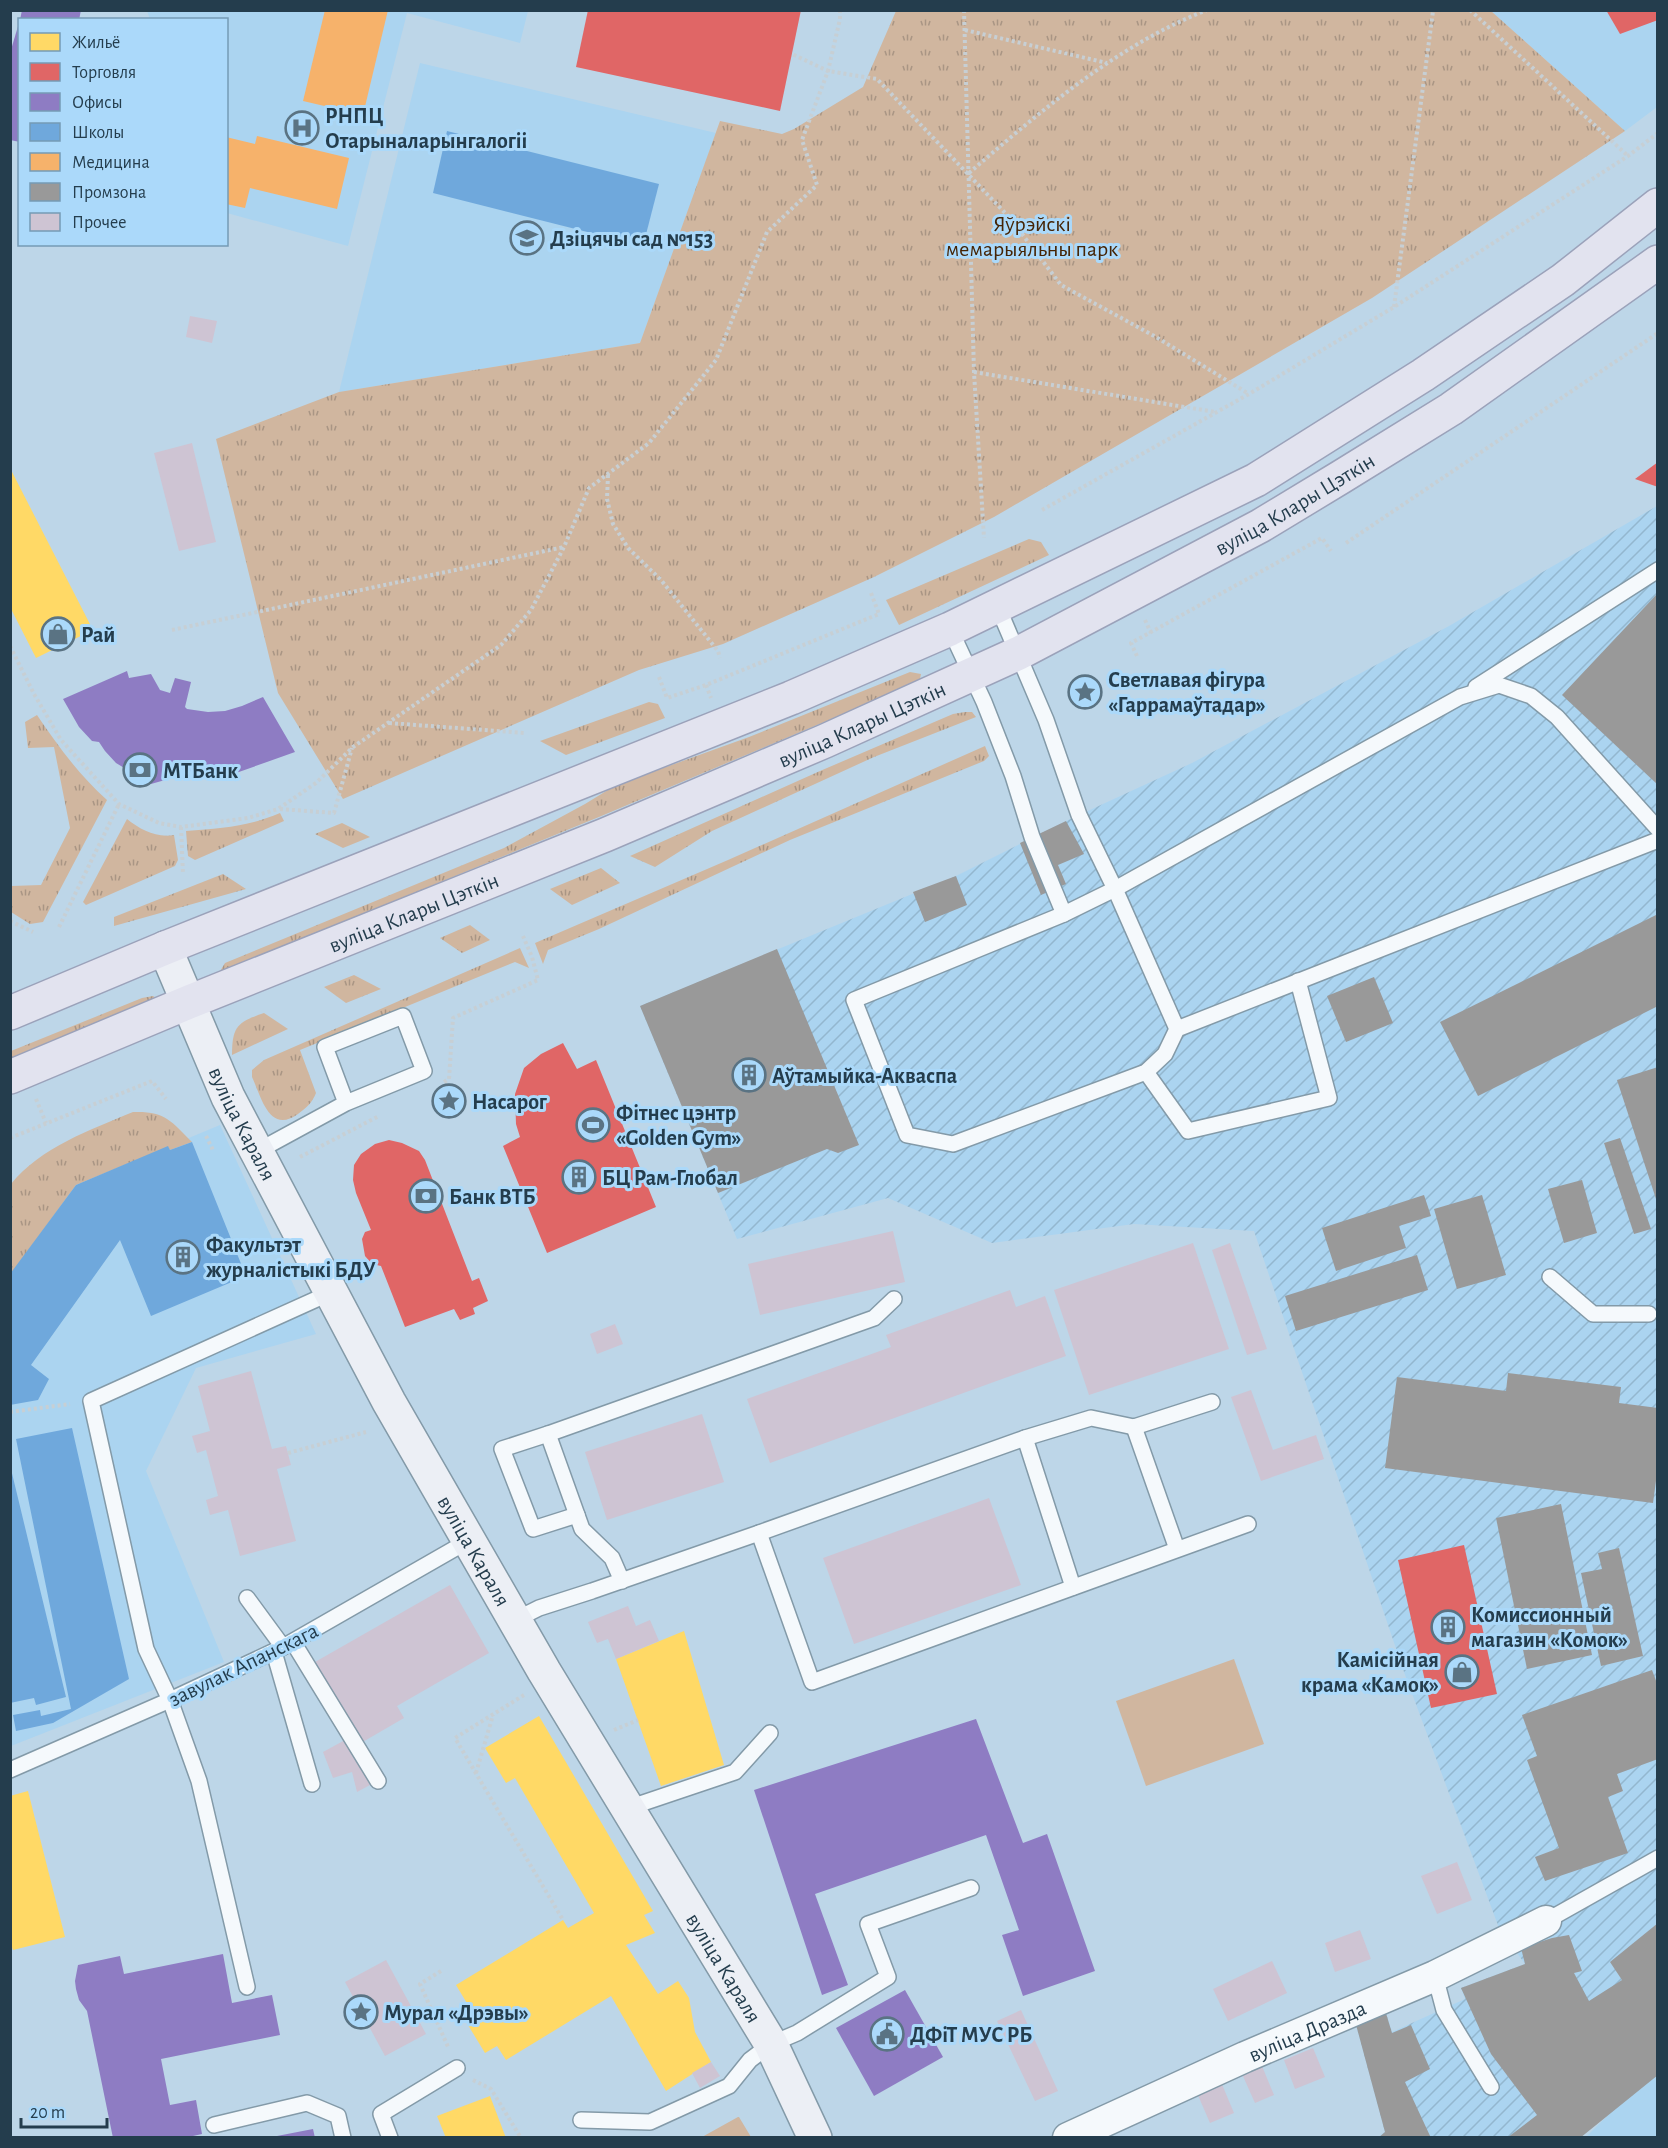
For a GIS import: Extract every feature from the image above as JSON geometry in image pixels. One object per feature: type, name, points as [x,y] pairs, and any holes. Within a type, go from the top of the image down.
[{"type":"main road","name":"вуліца Клары Цэткін","points":[[10,1012],[791,698],[950,629],[1256,480],[1424,375],[1563,280],[1658,206]]},
{"type":"main road","name":"вуліца Клары Цэткін","points":[[10,1077],[189,1002],[605,835],[825,741],[1019,653],[1260,526],[1341,477],[1451,409],[1658,262]]},
{"type":"street","name":"вуліца Караля","points":[[165,948],[217,1073],[330,1293],[468,1542],[771,2044],[815,2138]]},
{"type":"street","name":"вуліца Дразда","points":[[1068,2138],[1245,2057],[1435,1976],[1546,1921]]},
{"type":"lane","points":[[1658,570],[1460,697],[1115,888],[1064,914],[854,1000],[907,1135],[954,1144],[1146,1072],[1165,1054],[1177,1029],[1658,840]]},
{"type":"lane","points":[[997,605],[1019,653],[1058,752],[1079,815],[1115,888],[1177,1029]]},
{"type":"lane","points":[[950,629],[984,702],[1013,776],[1032,837],[1064,914]]},
{"type":"lane","points":[[1460,697],[1499,685],[1531,696],[1557,717],[1658,829]]},
{"type":"lane","points":[[1146,1072],[1188,1131],[1329,1098],[1298,981]]},
{"type":"lane","points":[[256,1152],[346,1103],[424,1071],[403,1017],[325,1047],[346,1103]]},
{"type":"lane","points":[[1550,1277],[1593,1314],[1649,1314]]},
{"type":"lane","points":[[247,1987],[199,1781],[170,1700],[146,1649],[91,1401],[330,1293]]},
{"type":"lane","points":[[577,1515],[533,1529],[502,1449],[874,1318],[894,1299]]},
{"type":"lane","points":[[514,1620],[538,1608],[622,1581],[1025,1438],[1090,1418],[1134,1427],[1212,1402]]},
{"type":"lane","points":[[1134,1427],[1177,1549]]},
{"type":"lane","points":[[548,1434],[582,1529],[612,1558],[622,1581]]},
{"type":"lane","points":[[1025,1438],[1073,1587]]},
{"type":"lane","points":[[759,1533],[812,1682],[1248,1524]]},
{"type":"lane","name":"завулак Апанскага","points":[[10,1770],[170,1700],[283,1647],[468,1542]]},
{"type":"lane","points":[[247,1598],[378,1780]]},
{"type":"lane","points":[[283,1647],[312,1784]]},
{"type":"lane","points":[[628,1808],[735,1772],[770,1733]]},
{"type":"lane","points":[[1546,1921],[1658,1858]]},
{"type":"lane","points":[[581,2120],[650,2122],[729,2086],[750,2060],[771,2044],[797,2033],[888,1977],[868,1924],[971,1888]]},
{"type":"lane","points":[[1435,1976],[1444,2010],[1491,2086]]},
{"type":"lane","points":[[390,2138],[381,2114],[457,2068]]},
{"type":"lane","points":[[214,2125],[306,2103],[338,2116],[343,2138]]},
{"type":"path","points":[[10,646],[61,740],[119,804],[159,823],[181,827],[248,818],[278,809],[316,783],[352,747],[501,645],[531,610],[564,547],[589,488],[649,443],[716,360],[767,232],[817,185],[802,140],[828,71],[840,10]]},
{"type":"path","points":[[964,10],[974,372],[984,538]]},
{"type":"path","points":[[969,174],[1040,112],[1108,63],[1176,22],[1207,10]]},
{"type":"path","points":[[1394,308],[1432,11],[1437,10]]},
{"type":"path","points":[[1470,10],[1628,156]]},
{"type":"path","points":[[965,30],[1108,63]]},
{"type":"path","points":[[792,54],[828,71],[877,79],[1009,217],[1061,285],[1156,337],[1249,394]]},
{"type":"path","points":[[1042,510],[1249,394],[1394,308],[1628,156],[1658,133]]},
{"type":"path","points":[[1346,543],[1658,333]]},
{"type":"path","points":[[974,372],[1215,412]]},
{"type":"path","points":[[608,475],[607,500],[613,524],[628,548],[661,580],[718,651],[720,658]]},
{"type":"path","points":[[1137,656],[1131,643],[1322,538],[1331,551]]},
{"type":"path","points":[[172,630],[564,547]]},
{"type":"path","points":[[659,677],[668,698],[706,685],[879,614],[871,592]]},
{"type":"path","points":[[388,723],[525,733]]},
{"type":"path","points":[[278,809],[334,813],[352,747]]},
{"type":"path","points":[[59,927],[119,804]]},
{"type":"path","points":[[181,827],[183,874]]},
{"type":"path","points":[[10,921],[33,932]]},
{"type":"path","points":[[523,936],[538,980]]},
{"type":"path","points":[[10,1137],[152,1081],[166,1099]]},
{"type":"path","points":[[206,1136],[214,1152]]},
{"type":"path","points":[[10,1413],[91,1401]]},
{"type":"path","points":[[288,1453],[366,1432]]},
{"type":"path","points":[[527,1693],[455,1738],[563,1920]]},
{"type":"path","points":[[476,1773],[493,1714]]},
{"type":"path","points":[[608,1733],[638,1720]]},
{"type":"shaded area","name":"РНПЦ Отарыналарынгалогіі","points":[[147,11],[528,11],[520,43],[407,13],[348,246],[228,213],[228,18],[150,18]]},
{"type":"shaded area","points":[[1491,11],[1657,11],[1657,107],[1625,131]]},
{"type":"shaded area","name":"Дзіцячы сад №153","points":[[420,63],[716,133],[640,343],[339,392]]},
{"type":"shaded area","points":[[1657,506],[1657,2075],[1580,2137],[1378,2137],[1385,2132],[1355,2021],[1385,2010],[1392,2032],[1465,1999],[1461,1988],[1525,1964],[1499,1928],[1404,1672],[1254,1231],[1134,1224],[992,1243],[888,1198],[737,1239],[640,1006],[956,876],[1066,821],[1192,763],[1449,626]]},
{"type":"shaded area","points":[[220,1125],[316,1334],[196,1368],[146,1471],[224,1662],[11,1746],[11,1212]]},
{"type":"shaded area","points":[[1657,2075],[1657,2137],[1585,2138],[1612,2111]]},
{"type":"green space","name":"Яўрэйскі мемарыяльны парк","points":[[896,11],[1491,11],[1625,131],[1372,298],[994,517],[874,577],[723,644],[639,670],[343,799],[278,693],[216,439],[339,392],[640,343],[720,121],[782,134],[863,87]]},
{"type":"green space","points":[[1029,539],[1041,542],[1049,555],[899,625],[886,600]]},
{"type":"green space","points":[[910,672],[921,674],[920,679],[900,690],[219,973],[225,963],[504,848],[616,785],[749,737]]},
{"type":"green space","points":[[649,702],[658,704],[665,718],[566,755],[540,741]]},
{"type":"green space","points":[[972,712],[976,717],[874,757],[712,831],[655,867],[630,856],[820,771],[953,714]]},
{"type":"green space","points":[[37,715],[69,760],[107,800],[43,922],[30,924],[11,912],[11,886],[41,885],[70,828],[54,747],[28,748],[25,722]]},
{"type":"green space","points":[[985,746],[989,756],[984,761],[790,840],[599,929],[548,950],[543,964],[535,943]]},
{"type":"green space","points":[[280,813],[284,821],[195,860],[188,856],[186,831],[245,824]]},
{"type":"green space","points":[[127,819],[149,832],[167,836],[174,835],[178,860],[175,866],[86,905],[83,902]]},
{"type":"green space","points":[[342,823],[370,837],[343,848],[315,834]]},
{"type":"green space","points":[[601,868],[620,883],[572,905],[550,889]]},
{"type":"green space","points":[[223,874],[246,889],[114,926],[114,917]]},
{"type":"green space","points":[[470,925],[490,940],[462,953],[440,938]]},
{"type":"green space","points":[[520,948],[529,968],[515,962],[300,1050],[316,1093],[311,1102],[298,1114],[280,1120],[273,1117],[263,1103],[252,1077],[252,1070],[264,1060]]},
{"type":"green space","points":[[354,975],[381,989],[346,1003],[324,987]]},
{"type":"green space","points":[[153,996],[156,998],[11,1061],[11,1051],[142,998]]},
{"type":"green space","points":[[264,1013],[288,1029],[232,1055],[233,1037],[238,1026]]},
{"type":"green space","points":[[133,1112],[153,1113],[166,1118],[192,1142],[170,1150],[168,1147],[76,1185],[11,1274],[11,1184],[23,1171],[51,1150],[83,1133]]},
{"type":"green space","points":[[1234,1659],[1264,1744],[1146,1786],[1116,1701]]},
{"type":"green space","points":[[738,2117],[751,2137],[702,2137]]},
{"type":"building: Жильё","points":[[10,468],[93,630],[36,658],[10,607]]},
{"type":"building: Жильё","points":[[684,1631],[724,1765],[661,1786],[616,1659]]},
{"type":"building: Жильё","points":[[539,1716],[653,1911],[644,1915],[655,1933],[626,1945],[658,1994],[678,1981],[689,1998],[695,2032],[711,2062],[666,2091],[611,1996],[506,2060],[497,2046],[485,2053],[468,2025],[477,2020],[456,1985],[563,1920],[568,1928],[594,1913],[515,1778],[506,1783],[485,1748]]},
{"type":"building: Жильё","points":[[28,1791],[65,1937],[13,1950],[10,1942],[10,1796]]},
{"type":"building: Жильё","points":[[490,2096],[506,2138],[446,2138],[437,2116]]},
{"type":"building: Торговля","points":[[588,10],[801,10],[780,111],[576,67]]},
{"type":"building: Торговля","points":[[1606,10],[1658,10],[1658,20],[1620,34]]},
{"type":"building: Торговля","points":[[1658,462],[1658,487],[1635,479]]},
{"type":"building: Торговля","name":"БЦ Рам-Глобал","points":[[563,1043],[577,1069],[596,1060],[656,1207],[547,1253],[503,1146],[520,1137],[516,1124],[515,1094],[524,1068],[541,1054]]},
{"type":"building: Торговля","points":[[389,1140],[419,1151],[425,1160],[472,1281],[479,1278],[488,1301],[473,1308],[475,1314],[460,1320],[454,1309],[405,1327],[381,1266],[372,1264],[365,1256],[362,1239],[365,1232],[371,1230],[356,1193],[353,1180],[354,1165],[361,1154],[375,1144]]},
{"type":"building: Торговля","name":"Комиссионный магазин «Комок»","points":[[1464,1545],[1497,1694],[1431,1708],[1398,1560]]},
{"type":"building: Офисы","points":[[22,10],[81,10],[79,18],[20,18]]},
{"type":"building: Офисы","points":[[18,26],[18,142],[10,140],[10,53]]},
{"type":"building: Офисы","points":[[127,671],[129,678],[151,674],[160,690],[170,693],[175,678],[191,682],[185,707],[187,709],[208,712],[225,711],[263,697],[295,752],[236,773],[207,774],[171,768],[165,780],[151,784],[116,763],[99,742],[92,741],[79,727],[63,699]]},
{"type":"building: Офисы","points":[[976,1719],[1023,1843],[1047,1834],[1095,1971],[1023,1996],[1002,1935],[1019,1930],[986,1835],[815,1894],[848,1985],[822,1995],[754,1790]]},
{"type":"building: Офисы","points":[[223,1954],[232,2003],[272,1995],[280,2035],[161,2059],[170,2105],[196,2100],[202,2134],[184,2138],[113,2138],[87,2011],[79,2000],[76,1989],[78,1965],[120,1956],[124,1974]]},
{"type":"building: Офисы","points":[[905,1990],[943,2057],[874,2096],[836,2028]]},
{"type":"building: Офисы","points":[[313,2129],[315,2138],[277,2138],[277,2136]]},
{"type":"building: Школы","points":[[447,131],[659,184],[643,246],[433,193]]},
{"type":"building: Школы","name":"Факультэт журналістыкі БДУ","points":[[192,1142],[246,1276],[151,1316],[120,1240],[31,1365],[49,1379],[38,1400],[10,1405],[10,1274],[76,1185],[168,1146],[170,1150]]},
{"type":"building: Школы","points":[[72,1428],[129,1679],[53,1723],[16,1731],[13,1715],[40,1710],[41,1716],[71,1709],[16,1439]]},
{"type":"building: Школы","points":[[10,1465],[66,1697],[36,1705],[34,1698],[10,1703]]},
{"type":"building: Медицина","points":[[325,10],[388,10],[363,115],[303,101]]},
{"type":"building: Медицина","points":[[257,136],[349,158],[337,209],[250,188],[245,208],[228,204],[228,137],[255,144]]},
{"type":"building: Промзона","points":[[1658,593],[1658,785],[1562,695]]},
{"type":"building: Промзона","points":[[1066,821],[1084,854],[1058,865],[1066,884],[1041,895],[1020,843]]},
{"type":"building: Промзона","points":[[956,876],[967,905],[925,922],[913,892]]},
{"type":"building: Промзона","points":[[1658,914],[1658,1006],[1478,1096],[1440,1022]]},
{"type":"building: Промзона","name":"Аўтамыйка-Акваспа","points":[[777,949],[859,1145],[838,1153],[827,1149],[718,1193],[640,1006]]},
{"type":"building: Промзона","points":[[1374,977],[1393,1023],[1346,1042],[1327,996]]},
{"type":"building: Промзона","points":[[1658,1067],[1658,1202],[1657,1202],[1617,1080]]},
{"type":"building: Промзона","points":[[1620,1138],[1651,1229],[1634,1234],[1604,1143]]},
{"type":"building: Промзона","points":[[1582,1180],[1597,1233],[1564,1243],[1548,1189]]},
{"type":"building: Промзона","points":[[1424,1195],[1431,1216],[1399,1226],[1406,1248],[1336,1271],[1322,1228]]},
{"type":"building: Промзона","points":[[1482,1195],[1506,1275],[1457,1289],[1434,1209]]},
{"type":"building: Промзона","points":[[1417,1255],[1428,1290],[1296,1331],[1285,1296]]},
{"type":"building: Промзона","points":[[1508,1373],[1621,1387],[1619,1403],[1658,1408],[1658,1466],[1653,1503],[1385,1468],[1397,1377],[1506,1391]]},
{"type":"building: Промзона","points":[[1561,1504],[1592,1655],[1527,1669],[1496,1518]]},
{"type":"building: Промзона","points":[[1619,1548],[1643,1656],[1601,1666],[1581,1573],[1602,1569],[1598,1553]]},
{"type":"building: Промзона","points":[[1652,1670],[1658,1686],[1658,1759],[1617,1774],[1623,1791],[1608,1797],[1628,1853],[1545,1881],[1535,1857],[1559,1848],[1527,1760],[1537,1756],[1522,1715]]},
{"type":"building: Промзона","points":[[1658,1923],[1658,2075],[1580,2138],[1507,2138],[1537,2115],[1491,2054],[1461,1988],[1525,1964],[1521,1948],[1569,1935],[1582,1971],[1574,1973],[1589,2001],[1622,1980],[1610,1962]]},
{"type":"building: Промзона","points":[[1385,2010],[1392,2033],[1411,2025],[1430,2069],[1405,2082],[1431,2138],[1378,2138],[1385,2132],[1355,2021]]},
{"type":"building: Прочее","points":[[190,316],[217,321],[212,343],[186,337]]},
{"type":"building: Прочее","points":[[192,443],[216,542],[179,551],[154,453]]},
{"type":"building: Прочее","points":[[893,1231],[905,1282],[760,1315],[748,1264]]},
{"type":"building: Прочее","points":[[1193,1243],[1229,1349],[1089,1395],[1054,1290]]},
{"type":"building: Прочее","points":[[1230,1243],[1267,1349],[1247,1355],[1212,1250]]},
{"type":"building: Прочее","points":[[1010,1290],[1016,1307],[1045,1296],[1066,1356],[770,1463],[747,1399],[891,1347],[886,1335]]},
{"type":"building: Прочее","points":[[615,1324],[623,1344],[597,1354],[590,1334]]},
{"type":"building: Прочее","points":[[251,1371],[272,1449],[286,1446],[291,1465],[277,1469],[296,1541],[240,1556],[228,1510],[210,1515],[206,1500],[218,1496],[206,1450],[197,1453],[192,1436],[210,1431],[198,1386]]},
{"type":"building: Прочее","points":[[1251,1390],[1273,1450],[1316,1435],[1324,1459],[1261,1481],[1231,1397]]},
{"type":"building: Прочее","points":[[702,1414],[724,1482],[607,1520],[585,1452]]},
{"type":"building: Прочее","points":[[989,1498],[1021,1585],[854,1644],[823,1558]]},
{"type":"building: Прочее","points":[[450,1585],[489,1653],[397,1706],[404,1718],[361,1743],[315,1662]]},
{"type":"building: Прочее","points":[[628,1606],[636,1626],[650,1620],[659,1641],[616,1659],[608,1639],[597,1643],[588,1622]]},
{"type":"building: Прочее","points":[[345,1740],[370,1785],[357,1792],[352,1772],[333,1778],[323,1752]]},
{"type":"building: Прочее","points":[[1457,1862],[1472,1900],[1437,1914],[1421,1876]]},
{"type":"building: Прочее","points":[[1360,1930],[1371,1959],[1335,1972],[1325,1943]]},
{"type":"building: Прочее","points":[[386,1960],[426,2034],[385,2056],[345,1982]]},
{"type":"building: Прочее","points":[[1272,1961],[1287,1993],[1228,2021],[1213,1989]]},
{"type":"building: Прочее","points":[[1021,2010],[1058,2091],[1035,2101],[997,2021]]},
{"type":"building: Прочее","points":[[1313,2048],[1325,2077],[1295,2089],[1284,2060]]},
{"type":"building: Прочее","points":[[711,2062],[720,2076],[700,2088],[692,2073]]},
{"type":"building: Прочее","points":[[1262,2066],[1274,2095],[1255,2103],[1242,2074]]},
{"type":"building: Прочее","points":[[1221,2082],[1234,2113],[1210,2123],[1197,2093]]},
{"type":"place","name":"РНПЦ Отарыналарынгалогіі","points":[[302,128]]},
{"type":"place","name":"Дзіцячы сад №153","points":[[527,238]]},
{"type":"place","name":"Рай","points":[[58,634]]},
{"type":"place","name":"Светлавая фігура «Гаррамаўтадар»","points":[[1085,692]]},
{"type":"place","name":"МТБанк","points":[[140,770]]},
{"type":"place","name":"Аўтамыйка-Акваспа","points":[[749,1075]]},
{"type":"place","name":"Насарог","points":[[449,1101]]},
{"type":"place","name":"Фітнес цэнтр «Golden Gym»","points":[[593,1125]]},
{"type":"place","name":"БЦ Рам-Глобал","points":[[579,1177]]},
{"type":"place","name":"Банк ВТБ","points":[[426,1196]]},
{"type":"place","name":"Факультэт журналістыкі БДУ","points":[[183,1257]]},
{"type":"place","name":"Комиссионный магазин «Комок»","points":[[1448,1627]]},
{"type":"place","name":"Камісійная крама «Камок»","points":[[1462,1672]]},
{"type":"place","name":"Мурал «Дрэвы»","points":[[361,2012]]},
{"type":"place","name":"ДФіТ МУС РБ","points":[[887,2034]]}]
